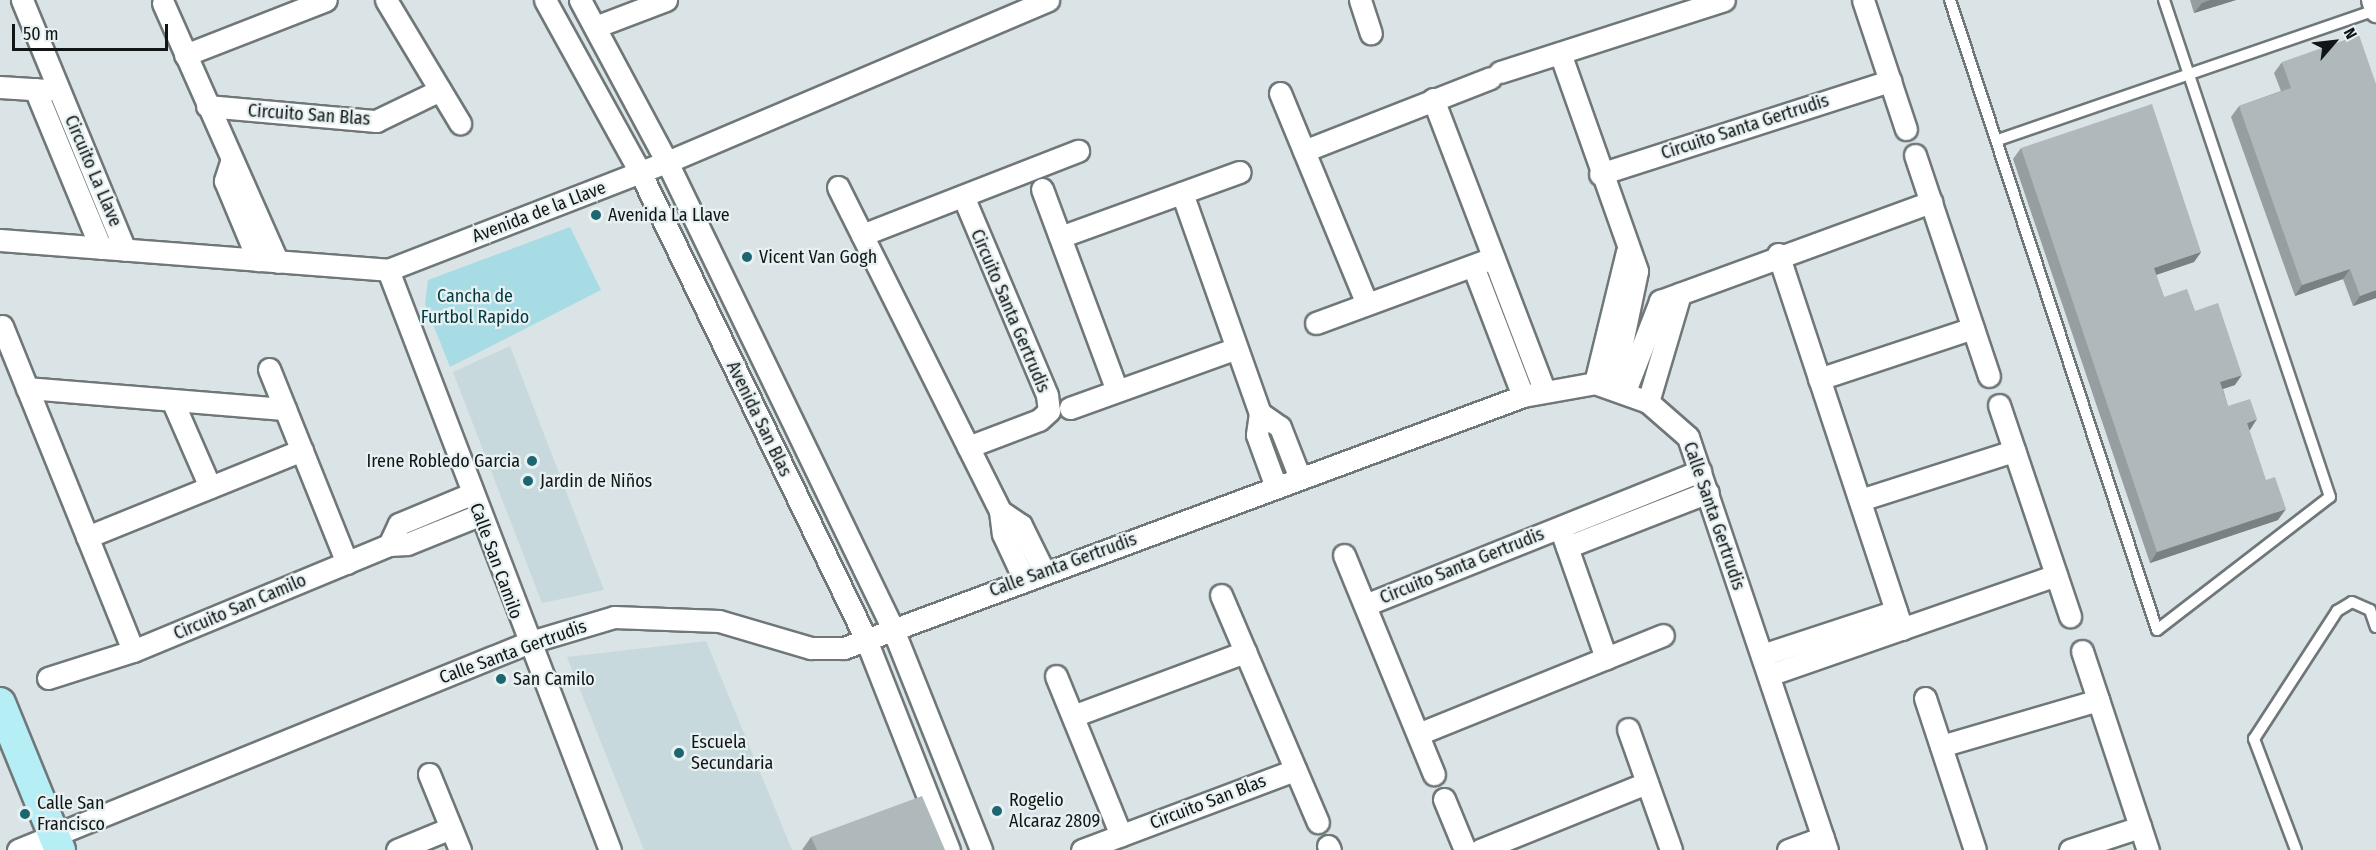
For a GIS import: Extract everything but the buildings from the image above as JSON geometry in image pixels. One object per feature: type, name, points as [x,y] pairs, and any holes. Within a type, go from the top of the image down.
[{"type":"street","name":"Circuito La Llave","points":[[22,0],[125,250]]},
{"type":"street","points":[[185,55],[326,0]]},
{"type":"street","points":[[386,0],[460,123]]},
{"type":"street","name":"Avenida San Blas","points":[[544,0],[640,172],[865,637],[949,850]]},
{"type":"street","name":"Avenida San Blas","points":[[580,0],[667,162],[892,627],[981,850]]},
{"type":"street","points":[[595,27],[666,0]]},
{"type":"street","name":"Avenida de la Llave","points":[[0,240],[388,270],[667,162],[1048,0]]},
{"type":"street","points":[[1360,0],[1371,33]]},
{"type":"street","points":[[1304,151],[1495,75],[1724,0]]},
{"type":"street","points":[[1863,0],[1906,129]]},
{"type":"street","points":[[2372,0],[2376,10]]},
{"type":"street","points":[[163,3],[231,162],[243,173],[268,261]]},
{"type":"street","points":[[1560,53],[1627,252],[1611,387]]},
{"type":"street","name":"Circuito Santa Gertrudis","points":[[1600,174],[1890,81]]},
{"type":"street","name":"Circuito La Llave","points":[[0,87],[60,91]]},
{"type":"street","name":"Circuito La Llave","points":[[36,90],[100,248]]},
{"type":"street","name":"Circuito San Blas","points":[[207,106],[376,121],[440,90]]},
{"type":"street","points":[[1280,93],[1367,304]]},
{"type":"street","points":[[1433,99],[1544,389]]},
{"type":"street","points":[[862,235],[1078,151]]},
{"type":"street","points":[[1915,155],[1989,376]]},
{"type":"street","points":[[1060,237],[1240,172]]},
{"type":"street","points":[[838,187],[1000,511],[1021,525],[1034,575]]},
{"type":"street","points":[[1042,189],[1117,391]]},
{"type":"street","points":[[1182,193],[1260,413],[1257,435],[1276,486]]},
{"type":"street","name":"Circuito Santa Gertrudis","points":[[963,196],[1047,395],[1048,411],[1039,420],[968,447]]},
{"type":"street","points":[[1611,387],[1653,308],[1680,294],[1778,254],[1931,202]]},
{"type":"street","points":[[1778,254],[1899,620]]},
{"type":"street","points":[[1316,323],[1493,258]]},
{"type":"street","points":[[1473,266],[1523,396]]},
{"type":"street","name":"Calle San Camilo","points":[[388,270],[527,643],[610,850]]},
{"type":"street","points":[[1648,402],[1680,294]]},
{"type":"street","points":[[2,326],[133,651]]},
{"type":"street","points":[[1819,378],[1973,327]]},
{"type":"street","name":"Circuito Santa Gertrudis","points":[[1070,408],[1237,348]]},
{"type":"street","points":[[269,369],[347,562]]},
{"type":"street","name":"Calle Santa Gertrudis","points":[[18,850],[57,843],[527,643],[615,617],[719,621],[811,648],[843,648],[865,637],[1523,396],[1544,389],[1611,387],[1648,402],[1688,437],[1825,844]]},
{"type":"street","points":[[27,388],[285,409]]},
{"type":"street","points":[[172,400],[210,487]]},
{"type":"street","points":[[1999,405],[2070,616]]},
{"type":"street","points":[[1260,413],[1280,427],[1300,478]]},
{"type":"street","points":[[87,537],[302,450]]},
{"type":"street","points":[[1860,500],[2014,451]]},
{"type":"street","name":"Circuito Santa Gertrudis","points":[[1365,605],[1700,471]]},
{"type":"street","name":"Circuito Santa Gertrudis","points":[[1567,547],[1708,492]]},
{"type":"street","points":[[389,545],[399,524],[471,494]]},
{"type":"street","name":"Circuito San Camilo","points":[[48,678],[133,651],[389,545],[407,544],[479,515]]},
{"type":"street","name":"Circuito Santa Gertrudis","points":[[1560,527],[1606,658]]},
{"type":"street","name":"Circuito Santa Gertrudis","points":[[1344,555],[1434,774]]},
{"type":"street","points":[[1765,665],[1899,620],[2056,575]]},
{"type":"street","points":[[1221,595],[1318,822]]},
{"type":"street","points":[[1418,734],[1663,635]]},
{"type":"street","points":[[2082,651],[2148,850]]},
{"type":"street","points":[[1073,716],[1245,652]]},
{"type":"street","points":[[1056,676],[1121,835]]},
{"type":"street","points":[[1925,698],[1975,850]]},
{"type":"street","points":[[1941,747],[2098,700]]},
{"type":"street","points":[[1,706],[57,843]]},
{"type":"street","points":[[1628,729],[1671,850]]},
{"type":"street","name":"Circuito San Blas","points":[[1082,850],[1295,770]]},
{"type":"street","points":[[429,774],[460,850]]},
{"type":"street","points":[[1480,850],[1647,783]]},
{"type":"street","points":[[1444,799],[1465,850]]},
{"type":"street","points":[[2070,850],[2140,827]]},
{"type":"street","points":[[397,850],[451,828]]},
{"type":"street","points":[[1788,850],[1825,844]]},
{"type":"lane","points":[[1950,0],[1998,140],[2157,630],[2330,497],[2164,0]]},
{"type":"lane","points":[[1998,140],[2189,72],[2376,10]]},
{"type":"lane","points":[[2296,850],[2254,739],[2337,611],[2352,602],[2370,610],[2376,627]]},
{"type":"shaded area","name":"Jardin de Niños","points":[[510,346],[604,590],[542,603],[453,372]]},
{"type":"shaded area","name":"Escuela Secundaria","points":[[706,641],[792,850],[644,850],[567,657]]},
{"type":"green space","name":"Cancha de Furtbol Rapido","points":[[570,227],[601,290],[450,367],[425,304],[428,280]]},
{"type":"place","name":"Avenida La Llave","points":[[596,215]]},
{"type":"place","name":"Vicent Van Gogh","points":[[747,257]]},
{"type":"place","name":"Irene Robledo Garcia","points":[[532,461]]},
{"type":"place","name":"Jardin de Niños","points":[[528,481]]},
{"type":"place","name":"San Camilo","points":[[501,679]]},
{"type":"place","name":"Escuela Secundaria","points":[[679,753]]},
{"type":"place","name":"Rogelio Alcaraz 2809","points":[[997,811]]},
{"type":"place","name":"Calle San Francisco","points":[[25,814]]}]
